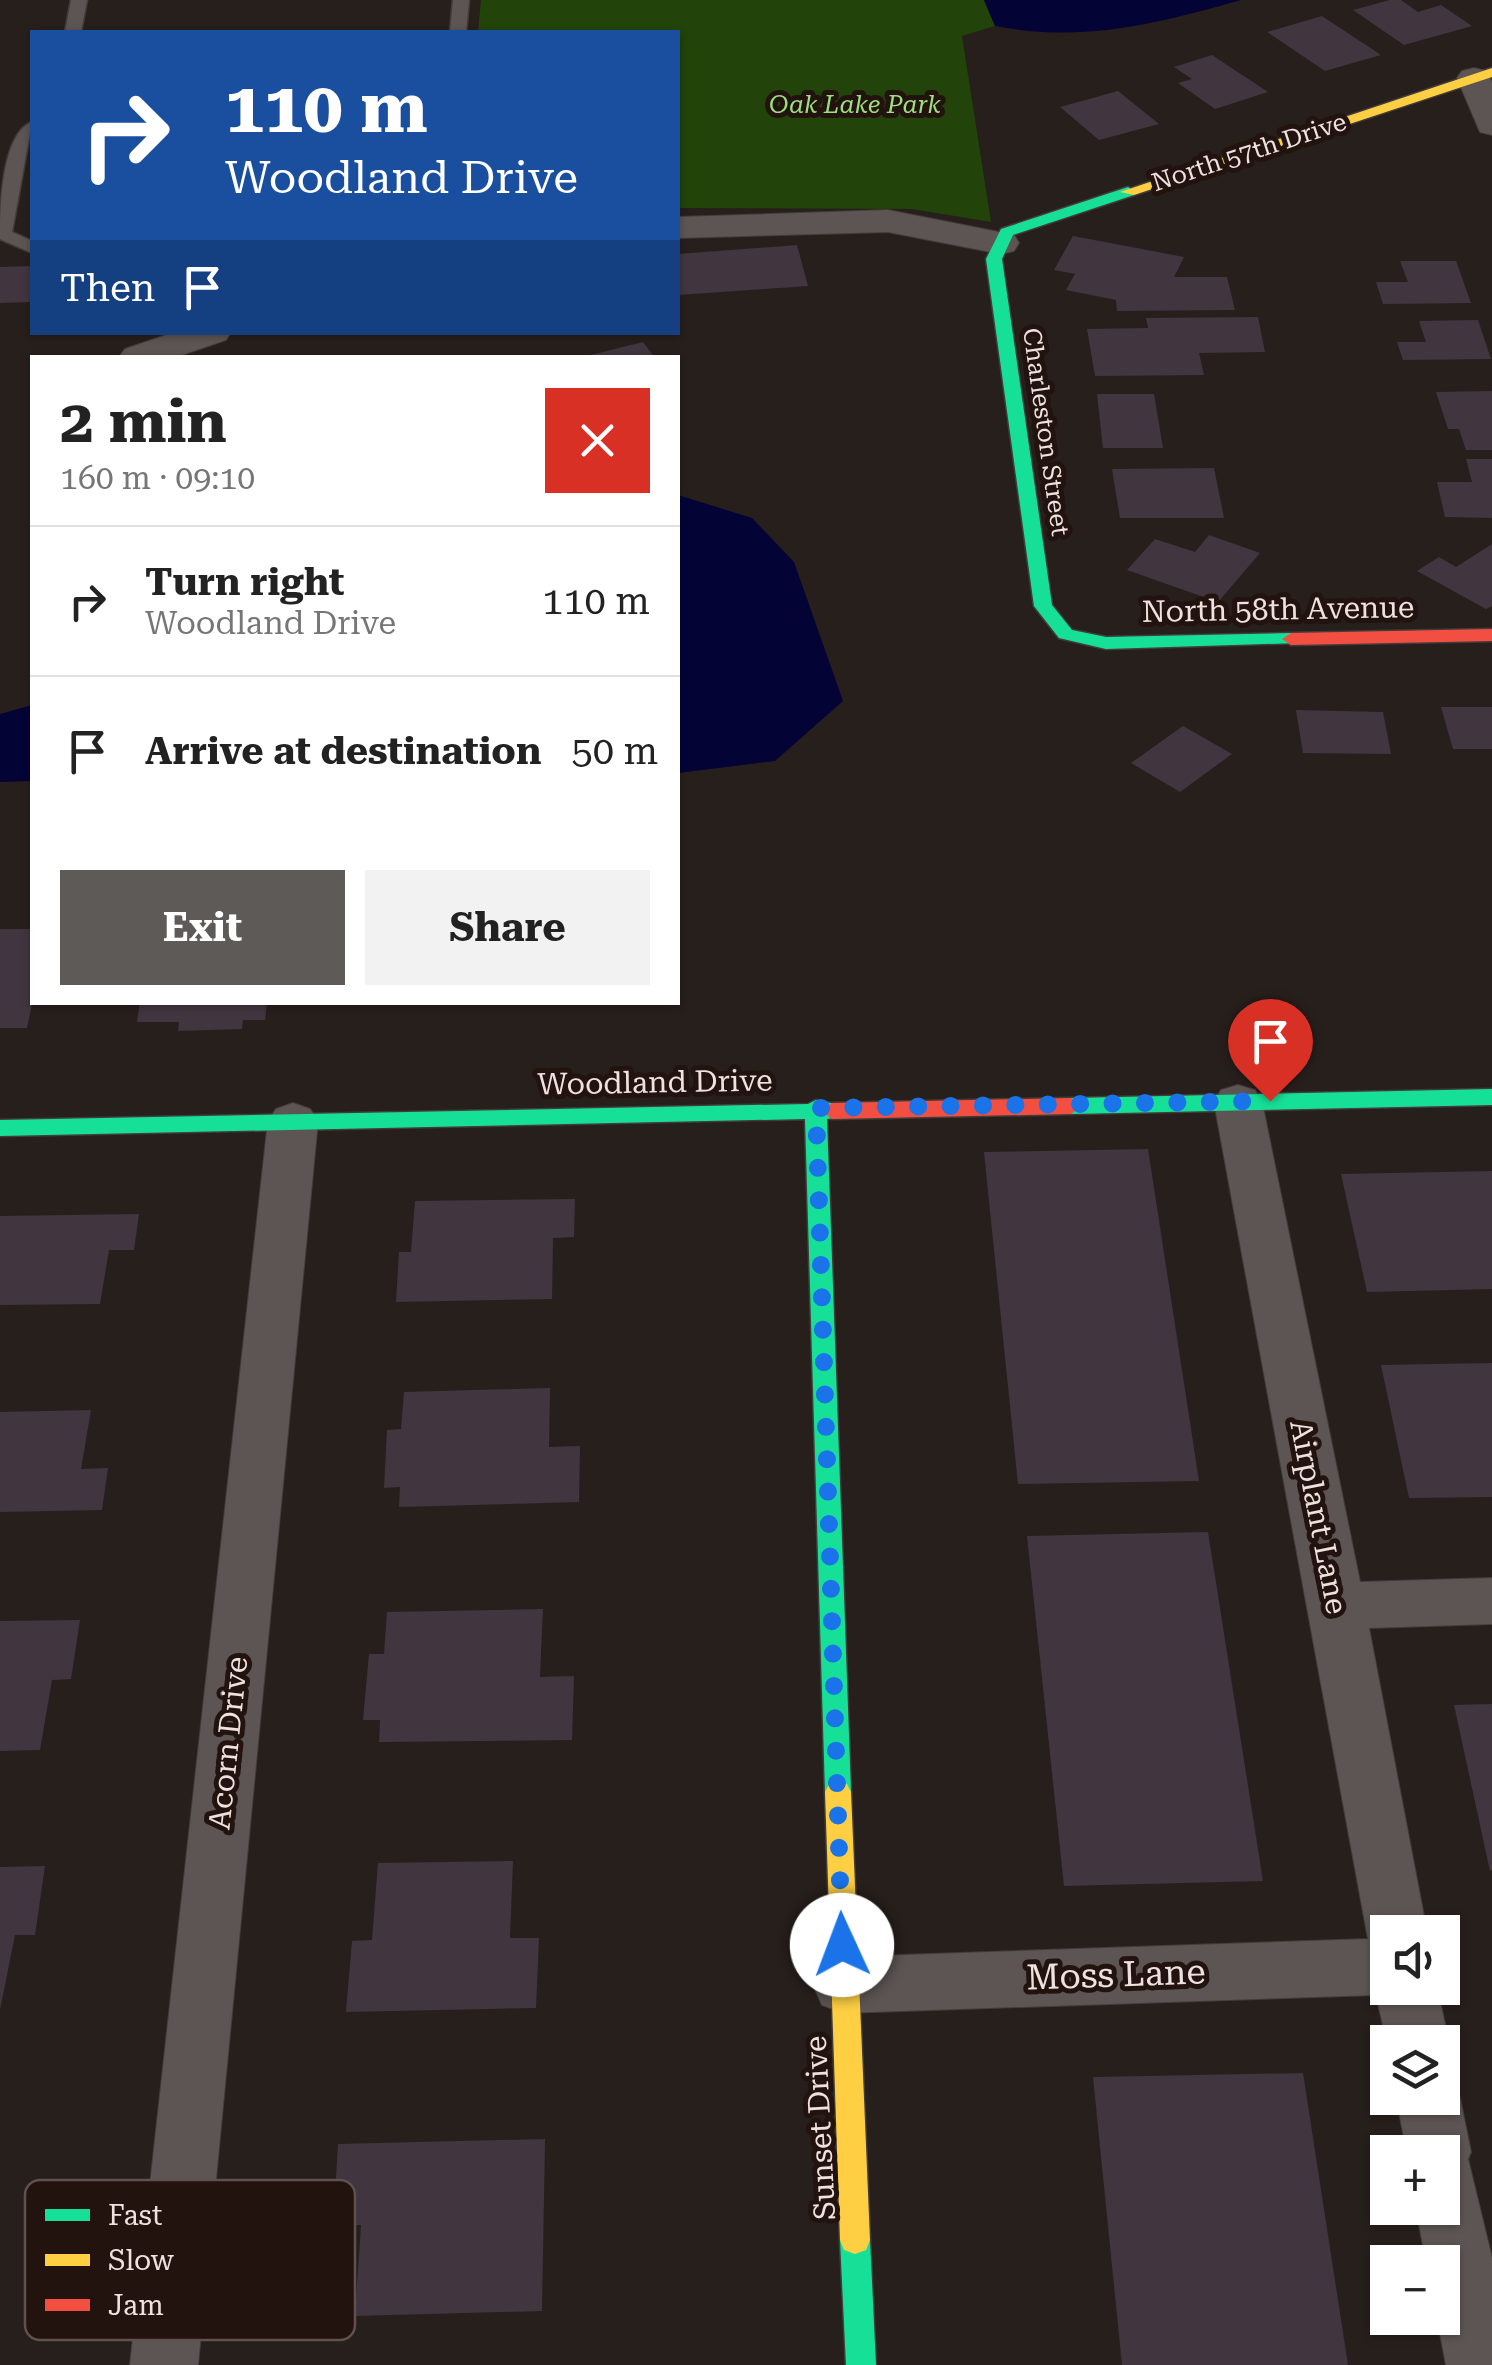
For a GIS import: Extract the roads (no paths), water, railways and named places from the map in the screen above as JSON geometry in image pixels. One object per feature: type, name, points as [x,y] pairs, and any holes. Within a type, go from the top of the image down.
[{"type":"street","points":[[1483,75],[1492,125]]},
{"type":"street","name":"North 57th Drive","points":[[680,228],[888,221],[1004,238],[1483,75]]},
{"type":"street","name":"Charleston Street","points":[[1004,238],[994,259],[1043,606],[1066,634]]},
{"type":"street","points":[[144,355],[204,335]]},
{"type":"street","name":"North 58th Avenue","points":[[1066,634],[1106,643],[1492,635]]},
{"type":"street","name":"Woodland Drive","points":[[0,1128],[816,1108],[1492,1097]]},
{"type":"street","name":"Airplant Lane","points":[[1238,1102],[1393,1915]]},
{"type":"street","name":"Sunset Drive","points":[[816,1108],[844,1984],[861,2365]]},
{"type":"street","name":"Acorn Drive","points":[[183,2180],[293,1121]]},
{"type":"street","points":[[1336,1606],[1492,1601]]},
{"type":"street","name":"Moss Lane","points":[[844,1984],[1370,1967]]},
{"type":"street","points":[[1454,2225],[1482,2345]]},
{"type":"street","name":"Acorn Drive","points":[[164,2365],[167,2340]]},
{"type":"lane","points":[[73,30],[79,0]]},
{"type":"lane","points":[[458,30],[461,0]]},
{"type":"lane","points":[[30,129],[22,137],[3,234],[30,247]]},
{"type":"park label","name":"Oak Lake Park","points":[[855,104]]}]
